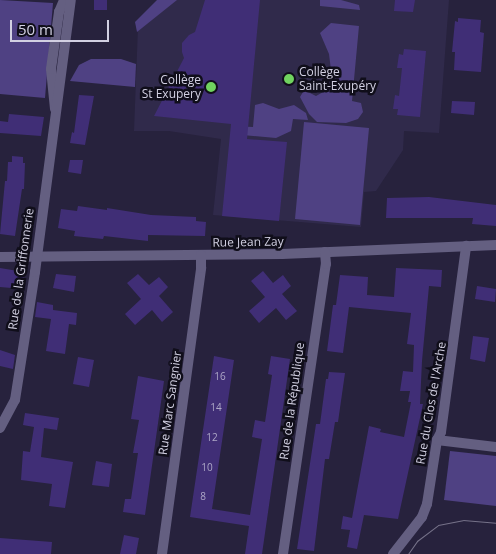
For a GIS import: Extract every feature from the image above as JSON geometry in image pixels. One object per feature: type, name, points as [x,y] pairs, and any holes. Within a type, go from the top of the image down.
[{"type":"street","name":"Rue de la Griffonnerie","points":[[0,428],[15,400],[55,110],[51,69],[58,17],[64,0]]},
{"type":"street","name":"Rue de la Griffonnerie","points":[[55,110],[60,97],[71,0]]},
{"type":"street","name":"Rue Jean Zay","points":[[0,256],[201,255],[496,245]]},
{"type":"street","name":"Rue du Clos de l'Arche","points":[[393,554],[422,517],[427,504],[437,440],[441,432],[444,413],[466,246]]},
{"type":"street","name":"Rue de la République","points":[[282,554],[326,264],[325,252]]},
{"type":"street","name":"Rue Marc Sangnier","points":[[162,554],[202,268],[201,255]]},
{"type":"street","points":[[437,440],[496,447]]},
{"type":"shaded area","points":[[0,0],[53,3],[45,98],[0,94]]},
{"type":"shaded area","points":[[157,0],[177,0],[137,32],[135,22]]},
{"type":"shaded area","name":"Collège Saint-Exupéry","points":[[171,0],[449,0],[439,133],[404,131],[403,150],[376,191],[364,192],[361,227],[213,215],[221,139],[169,131],[134,131],[138,27]]},
{"type":"shaded area","points":[[320,0],[341,0],[359,5],[360,10],[320,6]]},
{"type":"shaded area","points":[[331,23],[359,26],[352,101],[361,103],[363,112],[358,119],[346,123],[317,122],[309,114],[300,97],[306,91],[316,96],[325,91],[329,82],[331,70],[329,54],[320,33]]},
{"type":"shaded area","points":[[91,59],[121,59],[136,64],[135,87],[70,81],[79,65]]},
{"type":"shaded area","points":[[263,103],[279,109],[294,105],[306,113],[308,120],[293,119],[291,131],[276,138],[231,134],[232,126],[253,127],[255,105]]},
{"type":"shaded area","points":[[304,122],[369,128],[360,225],[295,219]]},
{"type":"shaded area","points":[[450,451],[496,456],[496,506],[444,500]]},
{"type":"building","points":[[94,0],[107,0],[107,10],[94,10]]},
{"type":"building","name":"Collège St Exupery","points":[[205,0],[260,0],[247,139],[287,142],[279,221],[222,216],[231,124],[154,116],[184,58],[182,43],[189,35],[195,32]]},
{"type":"building","points":[[395,0],[415,0],[413,12],[394,11]]},
{"type":"building","points":[[458,18],[481,20],[480,32],[484,33],[481,72],[454,70],[455,52],[452,52],[455,21],[458,22]]},
{"type":"building","points":[[404,49],[426,51],[420,117],[397,115],[398,109],[393,109],[395,95],[399,96],[402,68],[397,68],[399,54],[403,55]]},
{"type":"building","points":[[79,95],[94,96],[85,145],[70,143],[72,132],[74,133]]},
{"type":"building","points":[[452,101],[475,102],[474,115],[451,113]]},
{"type":"building","points":[[9,114],[44,117],[41,136],[0,133],[0,121],[8,122]]},
{"type":"building","points":[[12,156],[23,157],[23,163],[25,163],[24,189],[22,189],[15,236],[0,234],[5,181],[7,181],[8,162],[12,162]]},
{"type":"building","points":[[70,160],[83,160],[81,174],[68,172]]},
{"type":"building","points":[[429,197],[496,205],[496,226],[472,224],[473,218],[386,218],[387,198]]},
{"type":"building","points":[[78,206],[107,210],[107,208],[151,215],[196,217],[196,221],[206,222],[205,236],[148,235],[148,241],[104,236],[103,239],[74,236],[75,231],[58,228],[61,209],[77,211]]},
{"type":"building","points":[[0,268],[24,272],[23,289],[0,287]]},
{"type":"building","points":[[396,268],[442,270],[441,287],[429,286],[422,361],[420,404],[423,404],[398,519],[364,515],[357,549],[347,547],[350,530],[341,529],[343,516],[352,518],[369,426],[381,429],[380,432],[404,437],[411,402],[408,402],[410,391],[400,391],[403,371],[413,372],[414,345],[407,344],[411,313],[349,307],[343,353],[327,351],[333,305],[336,305],[340,275],[368,277],[367,295],[394,297]]},
{"type":"building","points":[[263,271],[273,283],[283,275],[291,286],[282,294],[297,311],[286,320],[276,308],[259,323],[249,311],[265,297],[251,281]]},
{"type":"building","points":[[56,274],[76,276],[74,292],[53,288]]},
{"type":"building","points":[[138,274],[149,285],[159,277],[168,287],[159,296],[173,312],[162,322],[152,310],[135,325],[125,314],[141,299],[127,283]]},
{"type":"building","points":[[477,286],[496,289],[495,302],[475,299]]},
{"type":"building","points":[[37,302],[53,305],[53,310],[77,313],[76,325],[69,324],[65,354],[46,351],[51,319],[35,317]]},
{"type":"building","points":[[473,336],[489,338],[485,362],[470,359]]},
{"type":"building","points":[[0,350],[15,355],[13,369],[0,366]]},
{"type":"building","points":[[214,356],[234,360],[212,509],[250,515],[262,439],[252,437],[255,420],[265,422],[272,375],[268,374],[271,356],[290,359],[262,554],[245,554],[249,526],[190,517]]},
{"type":"building","points":[[78,357],[94,360],[89,387],[73,384]]},
{"type":"building","points":[[329,372],[345,373],[338,422],[335,422],[329,459],[325,459],[314,551],[297,549],[316,424],[320,424],[326,379],[328,379]]},
{"type":"building","points":[[138,376],[164,381],[145,515],[123,512],[125,499],[131,499],[138,453],[133,453],[139,420],[131,419]]},
{"type":"building","points":[[25,413],[59,418],[57,430],[44,428],[41,457],[73,462],[65,508],[49,506],[52,484],[21,480],[23,451],[30,452],[34,427],[23,425]]},
{"type":"building","points":[[96,461],[112,464],[109,487],[92,485]]},
{"type":"building","points":[[124,535],[139,538],[136,554],[120,554]]},
{"type":"building","points":[[0,538],[52,542],[51,554],[0,554]]},
{"type":"tram line","points":[[408,554],[417,541],[438,525],[463,520],[496,523]]},
{"type":"place","name":"Collège Saint-Exupéry","points":[[289,79]]},
{"type":"place","name":"Collège St Exupery","points":[[211,87]]}]
